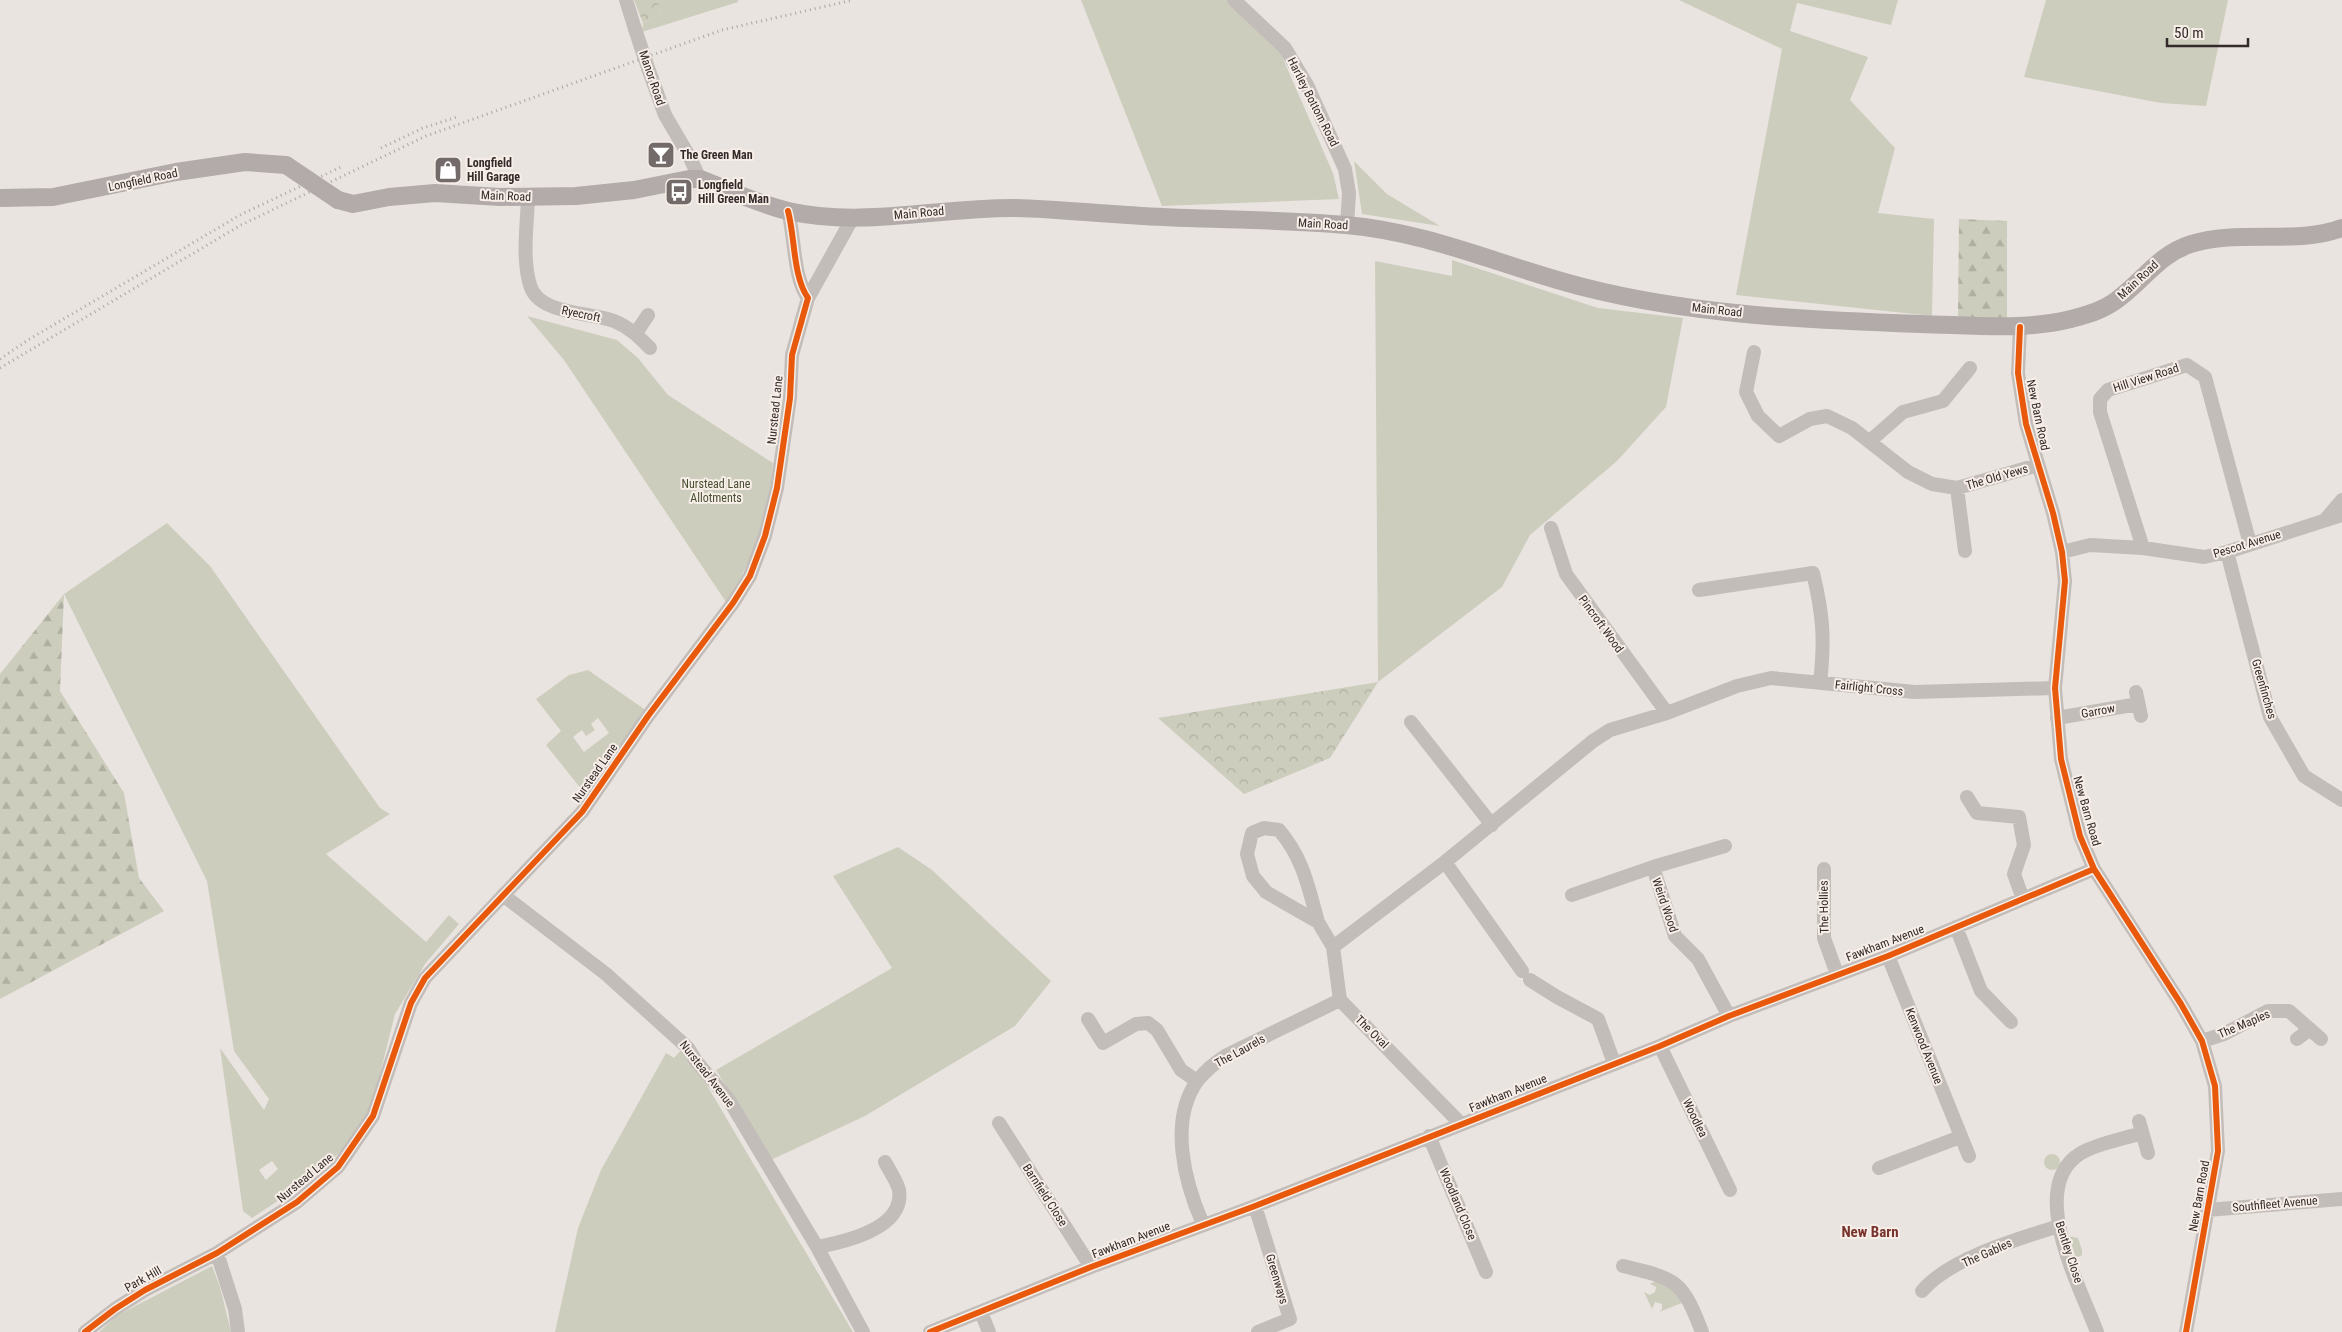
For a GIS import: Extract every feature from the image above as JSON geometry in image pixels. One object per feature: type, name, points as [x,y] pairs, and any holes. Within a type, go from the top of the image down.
[{"type":"main road","name":"Longfield Road","points":[[0,198],[53,197],[176,172],[244,162],[286,165]]},
{"type":"main road","name":"Main Road","points":[[286,165],[338,200],[353,204],[389,197],[435,193],[528,198],[605,193],[689,179],[700,180],[788,211],[852,218],[975,209],[1018,208],[1347,225],[1405,233],[1580,287],[1645,301],[1792,317],[2020,327],[2068,320],[2100,311],[2121,297],[2159,260],[2177,248],[2196,242],[2216,238],[2323,234],[2342,228]]},
{"type":"street","name":"Manor Road","points":[[626,0],[665,115],[689,156],[700,180]]},
{"type":"street","name":"Hartley Bottom Road","points":[[1234,0],[1285,48],[1307,85],[1345,169],[1349,193],[1347,225]]},
{"type":"street","name":"Ryecroft","points":[[528,198],[527,263],[530,287],[552,308],[613,320],[636,333],[650,348]]},
{"type":"street","points":[[788,211],[801,288],[808,298]]},
{"type":"street","name":"Nurstead Lane","points":[[216,1253],[297,1202],[338,1167],[372,1116],[411,1003],[425,978],[582,812],[648,716],[733,603],[750,576],[765,536],[777,488],[790,398],[792,355],[808,298],[852,218]]},
{"type":"street","points":[[636,333],[648,315]]},
{"type":"street","name":"New Barn Road","points":[[2020,327],[2018,373],[2026,424],[2053,513],[2062,552],[2065,581],[2055,688],[2061,759],[2080,836],[2094,870],[2181,1004],[2202,1041],[2215,1086],[2218,1151],[2186,1332]]},
{"type":"street","name":"The Old Yews","points":[[1754,352],[1746,392],[1758,416],[1779,436],[1810,419],[1827,416],[1852,428],[1908,472],[1932,484],[1957,488],[2038,465]]},
{"type":"street","name":"Hill View Road","points":[[2143,548],[2100,412],[2100,398],[2108,390],[2187,365],[2205,377],[2250,544]]},
{"type":"street","points":[[1870,441],[1904,412],[1943,401],[1959,384],[1970,368]]},
{"type":"street","name":"The Old Yews","points":[[1957,488],[1965,551]]},
{"type":"street","points":[[2325,520],[2342,500]]},
{"type":"street","name":"Pescot Avenue","points":[[2062,552],[2090,545],[2143,548],[2204,557],[2227,552],[2342,515]]},
{"type":"street","name":"Pincroft Wood","points":[[1551,528],[1566,574],[1666,713]]},
{"type":"street","name":"Greenfinches","points":[[2227,552],[2270,717],[2304,776],[2342,800]]},
{"type":"street","name":"Fairlight Cross","points":[[1699,590],[1813,573],[1822,607],[1824,636],[1820,683],[1915,692],[2055,688]]},
{"type":"street","points":[[1333,947],[1445,862],[1601,735],[1610,730],[1666,713],[1737,686],[1771,678],[1820,683]]},
{"type":"street","name":"Garrow","points":[[2057,718],[2138,704]]},
{"type":"street","points":[[1411,722],[1492,825]]},
{"type":"street","points":[[1967,797],[1977,813],[2019,817],[2024,845],[2014,874],[2023,898]]},
{"type":"street","points":[[1318,922],[1266,892],[1253,876],[1247,854],[1252,833],[1264,828],[1279,830],[1292,846],[1302,865],[1318,922],[1333,947],[1340,1000]]},
{"type":"street","name":"Weird Wood","points":[[1572,895],[1653,867],[1725,846]]},
{"type":"street","points":[[1445,862],[1526,976],[1557,997],[1598,1019],[1614,1063]]},
{"type":"street","name":"Weird Wood","points":[[1653,867],[1675,936],[1698,959],[1729,1016]]},
{"type":"street","name":"The Hollies","points":[[1824,869],[1824,938],[1837,974]]},
{"type":"street","name":"Fawkham Avenue","points":[[930,1332],[1091,1267],[1255,1206],[1660,1046],[1729,1016],[1888,956],[2023,898],[2094,870]]},
{"type":"street","name":"Nurstead Avenue","points":[[503,895],[606,974],[688,1048],[696,1061],[729,1100],[817,1247],[864,1332]]},
{"type":"street","points":[[1956,927],[1981,991],[2011,1022]]},
{"type":"street","name":"Kenwood Avenue","points":[[1888,956],[1969,1156]]},
{"type":"street","name":"The Laurels","points":[[1203,1224],[1186,1180],[1182,1140],[1188,1100],[1197,1081],[1211,1066],[1227,1055],[1340,1000]]},
{"type":"street","name":"The Oval","points":[[1340,1000],[1445,1105],[1461,1124]]},
{"type":"street","name":"The Maples","points":[[2202,1041],[2224,1034],[2268,1012],[2289,1012],[2321,1038]]},
{"type":"street","points":[[1088,1019],[1106,1049],[1136,1024],[1148,1023],[1157,1030],[1181,1070],[1197,1081]]},
{"type":"street","points":[[2297,1039],[2310,1029]]},
{"type":"street","name":"Woodlea","points":[[1660,1046],[1730,1190]]},
{"type":"street","name":"Barnfield Close","points":[[999,1122],[1091,1267]]},
{"type":"street","name":"Bentley Close","points":[[2097,1332],[2058,1226],[2057,1185],[2070,1163],[2082,1152],[2140,1127],[2148,1153]]},
{"type":"street","name":"Woodland Close","points":[[1429,1136],[1486,1272]]},
{"type":"street","points":[[1879,1168],[1960,1136]]},
{"type":"street","points":[[817,1247],[849,1241],[886,1223],[897,1206],[899,1190],[885,1162]]},
{"type":"street","name":"Southfleet Avenue","points":[[2207,1210],[2342,1199]]},
{"type":"street","name":"Greenways","points":[[1255,1206],[1290,1319],[1258,1332]]},
{"type":"street","name":"The Gables","points":[[1922,1290],[1933,1279],[1977,1255],[2003,1244],[2058,1226]]},
{"type":"street","points":[[216,1253],[236,1309],[238,1332]]},
{"type":"street","name":"Park Hill","points":[[86,1332],[115,1308],[216,1253]]},
{"type":"street","points":[[1623,1266],[1662,1277],[1679,1287],[1688,1298],[1702,1332]]},
{"type":"street","points":[[981,1312],[989,1332]]},
{"type":"green space","points":[[634,0],[657,0],[662,14],[643,23]]},
{"type":"green space","points":[[657,0],[738,0],[738,2],[642,32],[643,23],[662,14]]},
{"type":"green space","points":[[1081,0],[1230,0],[1280,52],[1333,173],[1339,199],[1162,206]]},
{"type":"green space","points":[[1679,0],[1898,0],[1891,25],[1797,3],[1790,31],[1868,57],[1850,100],[1895,148],[1878,213],[1934,219],[1932,316],[1736,295],[1782,49]]},
{"type":"green space","points":[[2046,0],[2228,0],[2206,106],[2161,103],[2024,77]]},
{"type":"green space","points":[[1354,161],[1387,194],[1440,226],[1362,214]]},
{"type":"green space","points":[[1959,219],[2007,221],[2007,319],[1958,318]]},
{"type":"green space","points":[[1452,260],[1598,308],[1683,318],[1666,407],[1617,461],[1530,535],[1502,587],[1378,682],[1375,261],[1452,276]]},
{"type":"green space","name":"Nurstead Lane Allotments","points":[[527,316],[617,340],[638,358],[668,395],[773,463],[768,500],[759,536],[745,570],[726,602],[564,360]]},
{"type":"green space","points":[[167,523],[210,566],[380,808],[390,814],[326,854],[426,942],[449,915],[459,924],[425,964],[395,1014],[371,1110],[346,1147],[306,1182],[252,1218],[243,1211],[220,1048],[264,1110],[269,1099],[234,1051],[207,881],[64,594]],"holes":[[[272,1161],[278,1169],[266,1180],[259,1170]]]},
{"type":"green space","points":[[64,594],[60,691],[124,793],[139,878],[164,911],[0,999],[0,674]]},
{"type":"green space","points":[[588,670],[647,711],[586,795],[546,745],[561,731],[536,699],[569,675]],"holes":[[[598,718],[609,733],[584,752],[573,737],[582,730],[586,736],[595,730],[591,724]]]},
{"type":"green space","points":[[1378,682],[1330,758],[1244,794],[1158,718]]},
{"type":"green space","points":[[898,847],[932,870],[1051,981],[1015,1026],[865,1116],[771,1160],[716,1070],[892,968],[833,876]]},
{"type":"green space","points":[[682,1049],[705,1082],[853,1332],[555,1332],[578,1228],[601,1170],[666,1053],[674,1058]]},
{"type":"green space","points":[[2052,1154],[2060,1162],[2052,1170],[2044,1162]]},
{"type":"green space","points":[[2069,1236],[2078,1238],[2082,1250],[2082,1255],[2076,1258]]},
{"type":"green space","points":[[212,1266],[220,1287],[231,1332],[99,1332],[118,1315]]},
{"type":"green space","points":[[1655,1281],[1674,1288],[1682,1303],[1659,1312],[1662,1309],[1662,1304],[1655,1302],[1652,1309],[1644,1292],[1650,1295],[1655,1292],[1656,1287],[1650,1284]]},
{"type":"railway","points":[[0,368],[241,225],[426,136],[722,30],[853,0]]},
{"type":"railway","points":[[381,148],[423,128],[457,117]]},
{"type":"railway","points":[[0,359],[28,340],[240,215],[343,166]]},
{"type":"cycle path","points":[[85,1332],[115,1309],[145,1290],[217,1253],[297,1202],[338,1167],[373,1116],[411,1003],[425,978],[582,812],[648,716],[733,603],[750,576],[765,536],[777,488],[790,398],[792,355],[808,298],[803,289],[797,268],[788,211]]},
{"type":"cycle path","points":[[2020,327],[2018,373],[2026,424],[2053,513],[2062,552],[2065,581],[2055,688],[2061,759],[2080,836],[2094,869],[2181,1004],[2202,1041],[2215,1086],[2218,1151],[2186,1332]]},
{"type":"cycle path","points":[[930,1332],[1091,1267],[1255,1206],[1660,1046],[1729,1016],[1888,956],[2094,869]]},
{"type":"place","name":"The Green Man","points":[[661,155]]},
{"type":"place","name":"Longfield Hill Garage","points":[[448,170]]},
{"type":"place","name":"Longfield Hill Green Man","points":[[679,192]]},
{"type":"district","name":"New Barn","points":[[1870,1232]]}]
